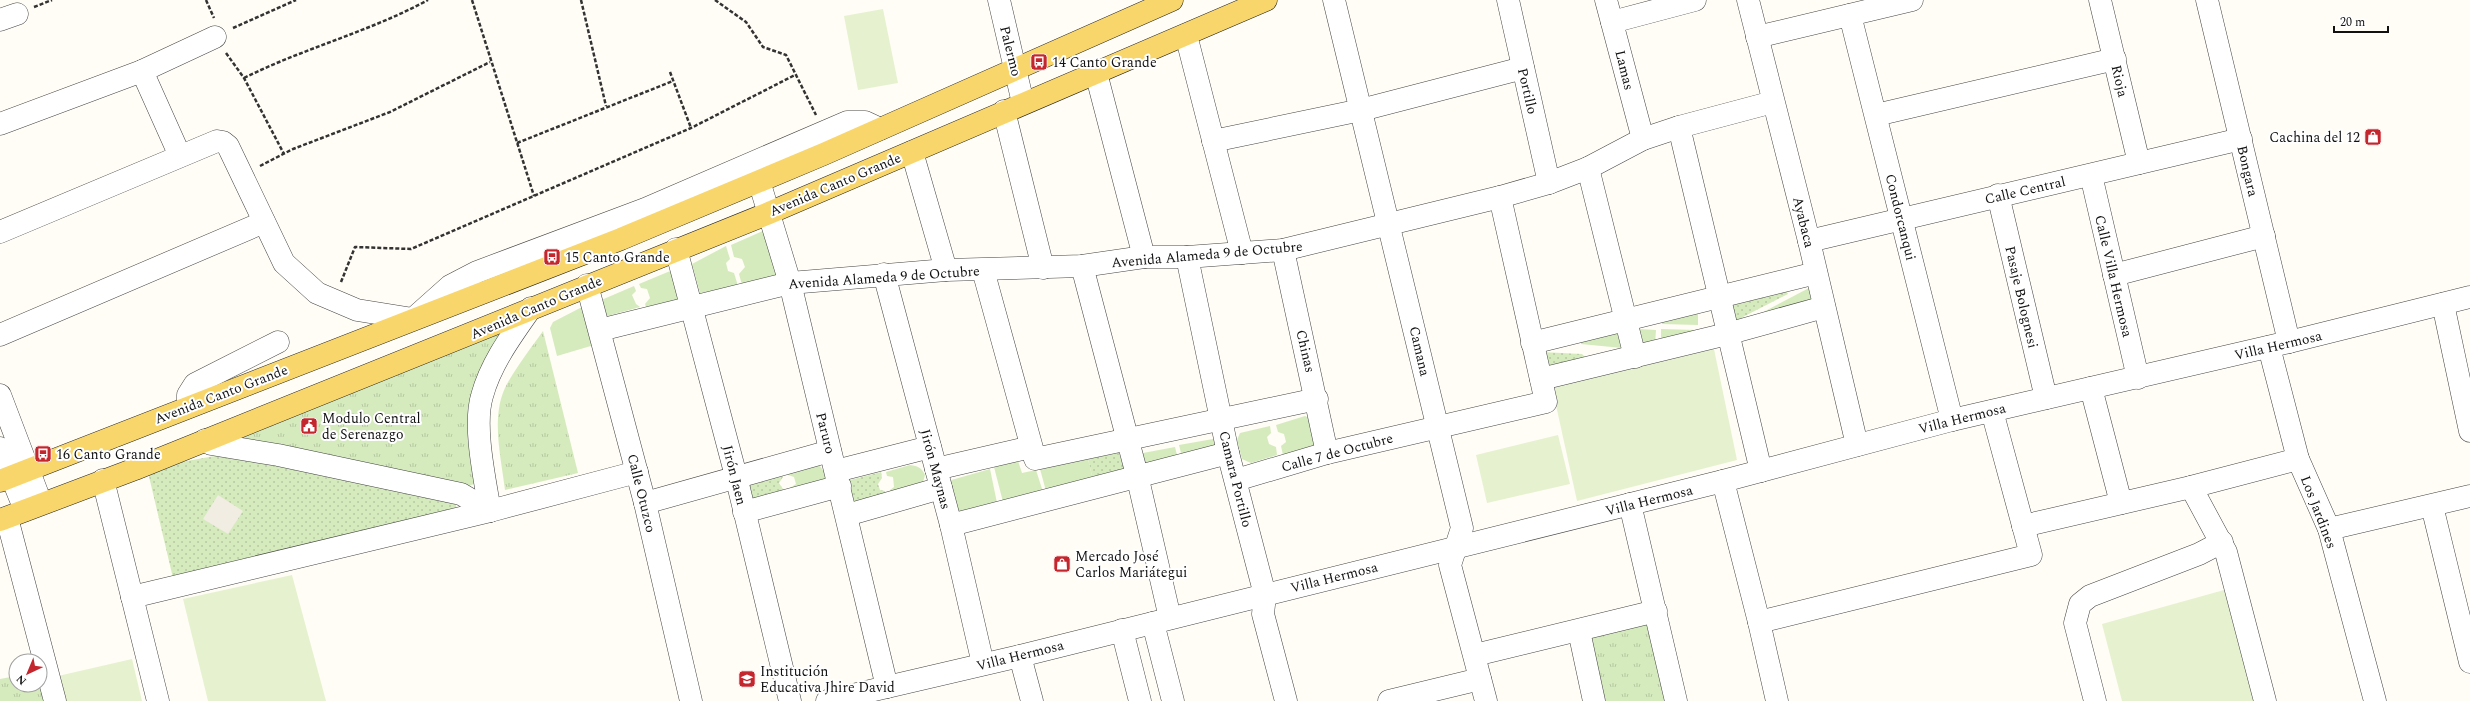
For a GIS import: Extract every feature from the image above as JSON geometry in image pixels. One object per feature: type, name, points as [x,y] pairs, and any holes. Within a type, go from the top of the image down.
[{"type":"main road","name":"Avenida Canto Grande","points":[[13,476],[413,319],[608,245],[759,182],[1172,0]]},
{"type":"main road","name":"Avenida Canto Grande","points":[[18,513],[501,322],[587,285],[769,213],[1266,0]]},
{"type":"street","name":"Palermo","points":[[998,0],[1015,68],[1014,107],[1043,268]]},
{"type":"street","name":"Camana","points":[[1334,0],[1390,224],[1462,528],[1450,565],[1486,701]]},
{"type":"street","name":"Portillo","points":[[1508,0],[1549,183]]},
{"type":"street","name":"Lamas","points":[[1606,0],[1643,140]]},
{"type":"street","points":[[1612,22],[1695,0]]},
{"type":"street","name":"Ayabaca","points":[[1748,0],[1809,241],[1857,445]]},
{"type":"street","points":[[1757,37],[1912,0]]},
{"type":"street","name":"Rioja","points":[[2100,0],[2139,163]]},
{"type":"street","name":"Bongara","points":[[2207,0],[2264,236],[2279,345]]},
{"type":"street","name":"Condorcanqui","points":[[1850,15],[1952,420]]},
{"type":"street","points":[[1186,35],[1242,253]]},
{"type":"street","points":[[0,124],[142,71],[215,37]]},
{"type":"street","points":[[1876,115],[2114,59]]},
{"type":"street","points":[[1213,141],[1361,110],[1523,68]]},
{"type":"street","points":[[142,71],[180,156]]},
{"type":"street","points":[[1096,73],[1144,257]]},
{"type":"street","name":"Avenida Alameda 9 de Octubre","points":[[600,330],[790,283],[884,274],[946,270],[1082,266],[1144,257],[1187,257],[1283,250],[1500,197],[1549,183],[1588,168],[1643,140],[1679,127],[1773,102]]},
{"type":"street","points":[[0,232],[217,141],[223,142],[228,146],[284,263],[317,294],[357,310],[413,319],[450,286],[477,272],[645,209],[846,122],[865,122],[880,129]]},
{"type":"street","points":[[1679,127],[1761,471]]},
{"type":"street","name":"Calle Central","points":[[1809,241],[1998,195],[2241,139]]},
{"type":"street","points":[[912,152],[946,270]]},
{"type":"street","points":[[1588,168],[1635,357]]},
{"type":"street","name":"Calle Villa Hermosa","points":[[2091,174],[2138,378]]},
{"type":"street","name":"Paruro","points":[[759,182],[790,283],[830,451],[847,515],[887,687]]},
{"type":"street","name":"Pasaje Bolognesi","points":[[1998,195],[2046,398]]},
{"type":"street","points":[[1500,197],[1541,379],[1728,334],[1824,307]]},
{"type":"street","points":[[0,335],[264,222]]},
{"type":"street","points":[[2114,275],[2264,236]]},
{"type":"street","name":"Jirón Jaen","points":[[676,249],[693,307],[736,476],[790,701]]},
{"type":"street","name":"Chinas","points":[[1283,250],[1327,453]]},
{"type":"street","name":"Camara Portillo","points":[[1187,257],[1228,453],[1265,595],[1263,614],[1286,701]]},
{"type":"street","points":[[1082,266],[1137,475],[1162,620],[1173,701]]},
{"type":"street","points":[[983,270],[1034,459],[1316,399]]},
{"type":"street","points":[[1532,343],[1816,273]]},
{"type":"street","name":"Jirón Maynas","points":[[884,274],[951,525],[983,664]]},
{"type":"street","name":"Calle Otuzco","points":[[587,285],[645,503],[691,701]]},
{"type":"street","name":"Villa Hermosa","points":[[827,701],[864,697],[887,687],[1020,656],[1456,546],[1723,481],[1952,420],[2279,345],[2470,297]]},
{"type":"street","points":[[2442,304],[2470,431]]},
{"type":"street","points":[[490,511],[482,459],[480,427],[481,397],[505,346],[531,308]]},
{"type":"street","points":[[188,407],[188,395],[195,384],[278,342]]},
{"type":"street","name":"Los Jardines","points":[[2279,345],[2298,459],[2329,529],[2375,701]]},
{"type":"street","name":"Calle 7 de Octubre","points":[[1236,480],[1327,453],[1546,402],[1541,379]]},
{"type":"street","points":[[2091,388],[2121,503]]},
{"type":"street","points":[[0,396],[18,513],[55,701]]},
{"type":"street","points":[[1759,622],[2031,555],[1992,411]]},
{"type":"street","points":[[205,440],[211,444],[278,455],[461,494],[490,511]]},
{"type":"street","points":[[744,512],[930,447]]},
{"type":"street","points":[[847,515],[939,479],[1031,447]]},
{"type":"street","points":[[0,448],[13,476]]},
{"type":"street","points":[[645,503],[736,476],[830,451]]},
{"type":"street","points":[[951,525],[1137,475],[1228,453]]},
{"type":"street","points":[[2024,526],[2191,487],[2298,459]]},
{"type":"street","points":[[132,597],[490,511],[637,472]]},
{"type":"street","points":[[103,480],[158,701]]},
{"type":"street","points":[[1723,481],[1759,622],[1777,701]]},
{"type":"street","points":[[2191,487],[2222,542],[2265,701]]},
{"type":"street","points":[[2329,529],[2470,496]]},
{"type":"street","points":[[1630,504],[1676,701]]},
{"type":"street","points":[[2432,506],[2462,598],[2470,662]]},
{"type":"street","points":[[2095,701],[2074,623],[2080,604],[2090,596],[2199,554],[2222,542]]},
{"type":"street","points":[[1475,655],[1579,631],[1656,611]]},
{"type":"street","points":[[1122,630],[1140,701]]},
{"type":"street","points":[[1579,631],[1594,701]]},
{"type":"street","points":[[1020,656],[1032,701]]},
{"type":"street","points":[[1389,701],[1480,678]]},
{"type":"path","points":[[284,154],[244,78],[215,37],[296,0]]},
{"type":"path","points":[[244,78],[264,68],[381,22],[428,0]]},
{"type":"path","points":[[472,0],[490,62],[534,196]]},
{"type":"path","points":[[581,0],[606,106]]},
{"type":"path","points":[[716,0],[746,22],[763,47],[786,55],[795,76],[825,131]]},
{"type":"path","points":[[242,175],[284,154],[390,112],[490,62]]},
{"type":"path","points":[[670,72],[691,128]]},
{"type":"path","points":[[333,300],[356,247],[411,249],[691,128],[795,76]]},
{"type":"path","points":[[517,143],[606,106],[673,81]]},
{"type":"green space","points":[[883,9],[898,83],[858,90],[844,16]]},
{"type":"green space","points":[[765,230],[778,276],[742,285],[739,274],[745,267],[742,259],[734,257],[731,245]]},
{"type":"green space","points":[[726,246],[730,259],[726,263],[728,271],[734,273],[738,286],[700,293],[692,264]]},
{"type":"green space","points":[[675,269],[683,298],[646,307],[645,304],[650,298],[647,289],[641,288],[639,284]]},
{"type":"green space","points":[[634,286],[636,291],[632,295],[636,304],[640,307],[604,317],[599,301]]},
{"type":"green space","points":[[1809,288],[1812,305],[1752,318]]},
{"type":"green space","points":[[1786,290],[1788,294],[1735,321],[1729,304]]},
{"type":"green space","points":[[584,306],[594,345],[557,356],[550,328],[553,322]]},
{"type":"green space","points":[[1698,312],[1698,325],[1662,324],[1661,320]]},
{"type":"green space","points":[[518,320],[486,372],[476,483],[467,487],[221,439]]},
{"type":"green space","points":[[1639,329],[1656,330],[1655,344],[1638,348]]},
{"type":"green space","points":[[1661,329],[1696,330],[1697,333],[1661,342]]},
{"type":"green space","points":[[543,331],[578,473],[505,490],[498,436],[499,409],[502,396],[515,371]]},
{"type":"green space","points":[[1619,331],[1622,348],[1581,344],[1581,341]]},
{"type":"green space","points":[[1714,349],[1737,460],[1577,501],[1552,387]]},
{"type":"green space","points":[[1541,352],[1582,354],[1585,357],[1545,370]]},
{"type":"green space","points":[[1305,416],[1311,419],[1318,443],[1314,447],[1283,455],[1281,446],[1286,442],[1284,434],[1278,432],[1276,425]]},
{"type":"green space","points":[[1270,426],[1271,433],[1267,437],[1269,444],[1276,447],[1277,455],[1251,463],[1242,459],[1237,440],[1240,433]]},
{"type":"green space","points":[[1558,435],[1570,484],[1487,503],[1476,455]]},
{"type":"green space","points":[[1213,439],[1217,440],[1218,447],[1182,457],[1179,445]]},
{"type":"green space","points":[[1175,447],[1178,459],[1147,466],[1140,456],[1143,453]]},
{"type":"green space","points":[[1119,453],[1125,470],[1093,480],[1088,459]]},
{"type":"green space","points":[[215,456],[263,459],[454,499],[457,509],[173,578],[147,468]]},
{"type":"green space","points":[[1088,459],[1093,480],[1046,491],[1040,469]]},
{"type":"green space","points":[[1018,461],[1022,473],[1036,470],[1043,492],[1003,502],[994,467]]},
{"type":"green space","points":[[819,465],[826,474],[825,480],[791,494],[790,488],[796,484],[794,477],[788,475],[786,470]]},
{"type":"green space","points":[[910,465],[923,471],[925,475],[922,486],[891,495],[890,490],[894,487],[893,477],[887,476],[886,472]]},
{"type":"green space","points":[[990,469],[997,503],[956,512],[948,481]]},
{"type":"green space","points":[[781,471],[783,477],[779,483],[787,495],[754,501],[747,492],[750,482]]},
{"type":"green space","points":[[881,472],[882,478],[878,484],[880,490],[885,491],[887,497],[853,502],[847,485],[850,480]]},
{"type":"green space","points":[[292,575],[326,701],[208,701],[183,599]]},
{"type":"green space","points":[[2224,590],[2254,701],[2122,701],[2102,624]]},
{"type":"green space","points":[[1652,618],[1671,701],[1599,701],[1585,636]]},
{"type":"green space","points":[[132,659],[142,701],[65,701],[58,676]]},
{"type":"green space","points":[[8,678],[8,693],[45,693],[50,701],[0,701],[0,679]]},
{"type":"shaded area","points":[[218,495],[243,511],[228,534],[203,519]]},
{"type":"place","name":"14 Canto Grande","points":[[1039,62]]},
{"type":"place","name":"Cachina del 12","points":[[2373,137]]},
{"type":"place","name":"15 Canto Grande","points":[[552,257]]},
{"type":"place","name":"Modulo Central de Serenazgo","points":[[309,426]]},
{"type":"place","name":"16 Canto Grande","points":[[43,454]]},
{"type":"place","name":"Mercado José Carlos Mariátegui","points":[[1062,564]]},
{"type":"place","name":"Institución Educativa Jhire David","points":[[747,679]]}]
